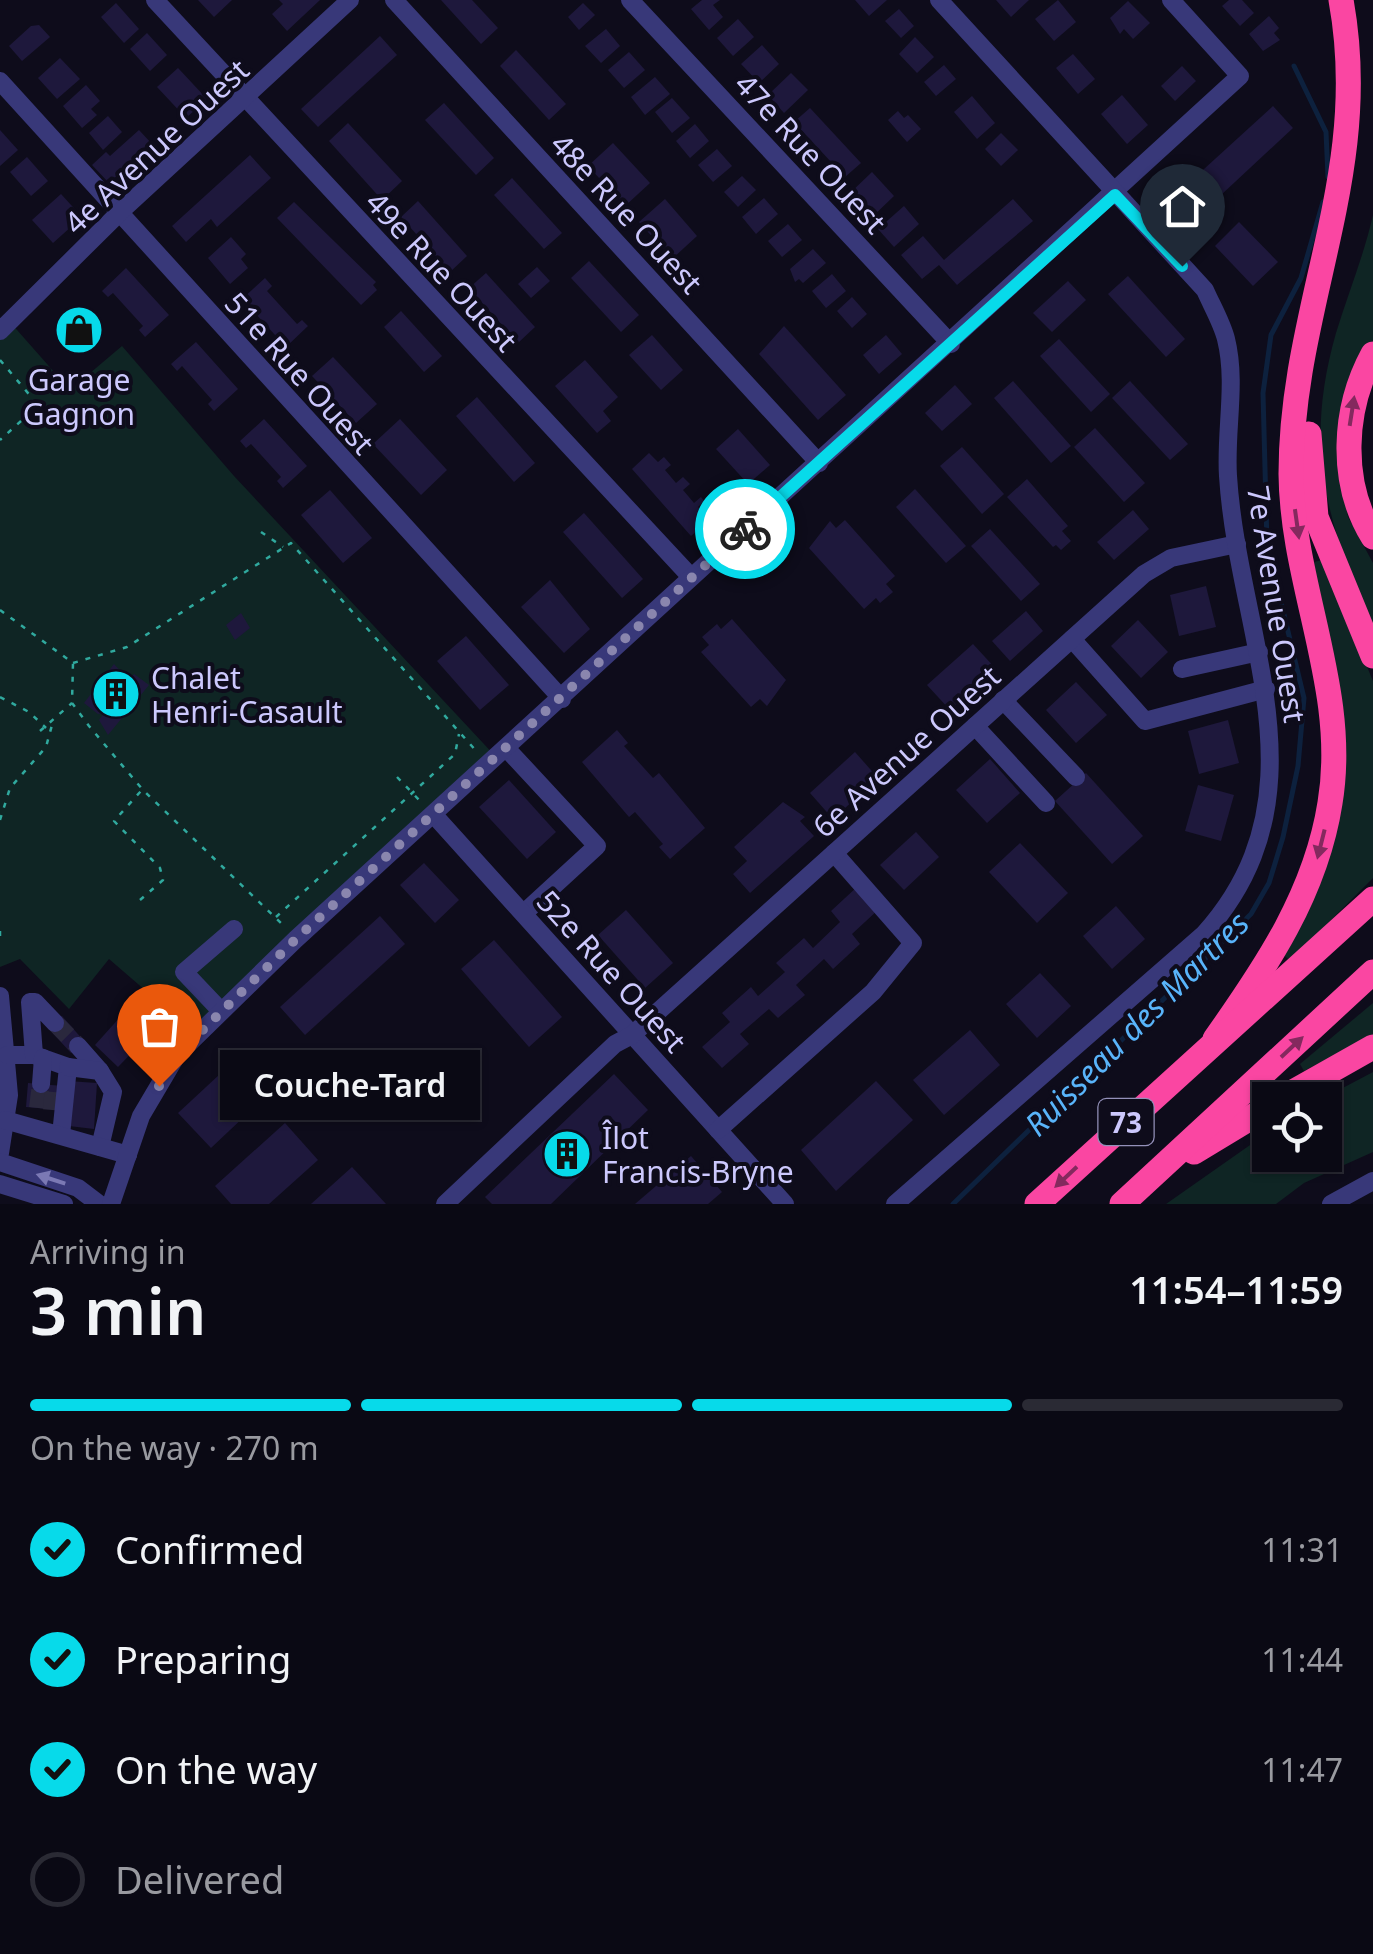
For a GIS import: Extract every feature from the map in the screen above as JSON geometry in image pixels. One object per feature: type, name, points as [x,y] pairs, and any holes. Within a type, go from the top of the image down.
[{"type":"highway","points":[[1215,1039],[1266,968],[1300,902],[1319,855],[1330,804],[1334,712],[1296,522],[1291,476],[1294,417],[1358,178],[1364,128],[1355,37],[1340,0]]},
{"type":"highway","points":[[1373,354],[1356,385],[1349,432],[1351,479],[1373,537]]},
{"type":"highway","points":[[1307,359],[1309,465],[1316,516],[1373,656]]},
{"type":"highway","name":"73","points":[[1037,1204],[1373,899]]},
{"type":"highway","points":[[1143,1184],[1373,972]]},
{"type":"highway","points":[[1311,1082],[1373,1047]]},
{"type":"highway","points":[[1143,1184],[1252,1117]]},
{"type":"highway","name":"73","points":[[1122,1204],[1143,1184]]},
{"type":"street","name":"49e Rue Ouest","points":[[155,0],[691,577]]},
{"type":"street","name":"4e Avenue Ouest","points":[[0,331],[119,213],[350,0]]},
{"type":"street","name":"48e Rue Ouest","points":[[394,0],[819,463]]},
{"type":"street","name":"47e Rue Ouest","points":[[630,0],[951,344]]},
{"type":"street","name":"7e Avenue Ouest","points":[[895,1204],[1190,946],[1234,901],[1255,854],[1268,800],[1272,745],[1266,689],[1237,544],[1228,476],[1231,367],[1225,335],[1205,290],[939,0]]},
{"type":"street","points":[[111,1204],[141,1116],[177,1055],[221,1011],[691,577],[1115,195],[1240,76],[1171,0]]},
{"type":"street","name":"51e Rue Ouest","points":[[0,81],[562,700]]},
{"type":"street","name":"6e Avenue Ouest","points":[[445,1204],[606,1053],[632,1035],[1158,563],[1237,544]]},
{"type":"street","points":[[1072,638],[1145,721],[1266,689]]},
{"type":"street","points":[[1182,669],[1258,652]]},
{"type":"street","points":[[1003,700],[1076,778]]},
{"type":"street","points":[[975,726],[1046,804]]},
{"type":"street","points":[[507,749],[597,846],[524,913]]},
{"type":"street","name":"52e Rue Ouest","points":[[434,815],[786,1204]]},
{"type":"street","points":[[718,1130],[873,992],[913,943],[834,853]]},
{"type":"street","points":[[221,1011],[184,972],[234,929]]},
{"type":"street","points":[[0,996],[8,1054],[0,1154]]},
{"type":"street","points":[[47,1122],[50,1061],[30,1002],[55,1023]]},
{"type":"street","points":[[78,1046],[114,1092],[100,1147]]},
{"type":"street","points":[[8,1054],[100,1070]]},
{"type":"street","points":[[47,1085],[50,1061]]},
{"type":"street","points":[[5,1120],[47,1122],[100,1147],[128,1155]]},
{"type":"street","points":[[0,1162],[78,1188],[99,1204]]},
{"type":"street","points":[[1332,1204],[1373,1181]]},
{"type":"street","points":[[0,1184],[64,1204]]},
{"type":"path","points":[[0,360],[33,399],[32,410],[0,440]]},
{"type":"path","points":[[261,532],[284,547]]},
{"type":"path","points":[[73,663],[127,646],[290,543],[490,765]]},
{"type":"path","points":[[0,610],[73,663]]},
{"type":"path","points":[[73,663],[72,703],[142,790],[296,939]]},
{"type":"path","points":[[0,697],[29,712],[46,728]]},
{"type":"path","points":[[40,731],[52,725],[72,703]]},
{"type":"path","points":[[0,820],[10,788],[46,747],[52,725]]},
{"type":"path","points":[[275,918],[455,754],[460,733]]},
{"type":"path","points":[[396,777],[434,815]]},
{"type":"path","points":[[140,900],[163,880],[160,868],[114,821],[142,790]]},
{"type":"path","points":[[0,931],[0,938]]},
{"type":"green space","points":[[1373,215],[1373,340],[1356,370],[1337,457],[1348,517],[1373,563],[1373,633],[1333,522],[1325,487],[1321,415],[1336,333]]},
{"type":"green space","points":[[10,322],[70,390],[122,346],[234,476],[497,758],[197,1035],[109,959],[69,1009],[20,959],[0,967],[0,331]]},
{"type":"green space","points":[[1322,560],[1373,681],[1373,878],[1290,961],[1284,955],[1328,861],[1343,786],[1345,759],[1314,562]]},
{"type":"green space","points":[[1373,1003],[1373,1035],[1304,1071],[1300,1064]]},
{"type":"green space","points":[[1373,1072],[1373,1152],[1342,1166],[1342,1088]]},
{"type":"green space","points":[[1252,1144],[1252,1172],[1328,1172],[1304,1183],[1276,1204],[1166,1204]]},
{"type":"building","points":[[198,0],[232,0],[214,17]]},
{"type":"building","points":[[279,0],[320,0],[287,31],[272,14],[283,4]]},
{"type":"building","points":[[441,0],[472,0],[498,28],[481,44]]},
{"type":"building","points":[[702,0],[720,0],[713,5],[723,17],[709,30],[691,9]]},
{"type":"building","points":[[855,0],[887,0],[869,16]]},
{"type":"building","points":[[996,0],[1029,0],[1011,17]]},
{"type":"building","points":[[1058,0],[1076,22],[1054,41],[1035,19]]},
{"type":"building","points":[[1229,0],[1242,0],[1254,13],[1240,26],[1222,6]]},
{"type":"building","points":[[1128,1],[1150,23],[1133,39],[1124,29],[1120,34],[1110,18]]},
{"type":"building","points":[[116,3],[139,29],[124,43],[101,17]]},
{"type":"building","points":[[583,3],[595,15],[579,30],[568,17]]},
{"type":"building","points":[[899,9],[914,26],[901,38],[885,21]]},
{"type":"building","points":[[1269,16],[1279,28],[1274,33],[1280,40],[1263,51],[1249,34]]},
{"type":"building","points":[[738,19],[754,37],[733,56],[717,38]]},
{"type":"building","points":[[39,25],[50,37],[22,61],[9,46],[31,26]]},
{"type":"building","points":[[606,29],[620,46],[601,63],[585,46]]},
{"type":"building","points":[[147,33],[167,55],[150,71],[130,49]]},
{"type":"building","points":[[380,36],[397,55],[318,127],[301,109]]},
{"type":"building","points":[[915,37],[934,57],[917,73],[899,54]]},
{"type":"building","points":[[762,45],[779,64],[759,83],[741,64]]},
{"type":"building","points":[[516,50],[566,104],[549,120],[500,66]]},
{"type":"building","points":[[629,52],[645,70],[624,88],[608,70]]},
{"type":"building","points":[[1073,54],[1095,79],[1078,94],[1056,68]]},
{"type":"building","points":[[60,58],[80,79],[57,99],[38,78]]},
{"type":"building","points":[[944,65],[956,79],[936,96],[924,82]]},
{"type":"building","points":[[1182,66],[1196,81],[1175,101],[1161,86]]},
{"type":"building","points":[[178,68],[207,99],[186,118],[157,87]]},
{"type":"building","points":[[791,73],[808,90],[784,113],[768,95]]},
{"type":"building","points":[[655,77],[670,94],[645,115],[631,97]]},
{"type":"building","points":[[86,85],[100,101],[91,109],[97,115],[82,128],[63,106]]},
{"type":"building","points":[[1122,95],[1148,125],[1127,144],[1101,114]]},
{"type":"building","points":[[972,96],[995,123],[977,139],[954,112]]},
{"type":"building","points":[[672,98],[690,118],[672,133],[655,112]]},
{"type":"building","points":[[444,103],[494,158],[476,175],[425,120]]},
{"type":"building","points":[[1273,106],[1293,128],[1191,223],[1170,200]]},
{"type":"building","points":[[810,108],[861,163],[845,177],[794,122]]},
{"type":"building","points":[[898,111],[904,118],[908,115],[921,129],[907,142],[888,120]]},
{"type":"building","points":[[108,116],[122,132],[103,150],[89,133]]},
{"type":"building","points":[[348,123],[402,181],[382,200],[329,141]]},
{"type":"building","points":[[695,124],[709,141],[690,158],[676,141]]},
{"type":"building","points":[[0,130],[18,150],[0,166]]},
{"type":"building","points":[[139,130],[152,144],[109,183],[92,165],[106,152],[110,156]]},
{"type":"building","points":[[1001,133],[1018,150],[1001,166],[985,149]]},
{"type":"building","points":[[613,143],[650,183],[625,206],[588,166]]},
{"type":"building","points":[[717,149],[732,166],[713,182],[698,165]]},
{"type":"building","points":[[250,155],[271,178],[217,227],[211,219],[186,242],[172,226]]},
{"type":"building","points":[[27,157],[48,181],[31,196],[10,172]]},
{"type":"building","points":[[872,172],[894,196],[870,219],[848,195]]},
{"type":"building","points":[[742,176],[756,190],[738,207],[724,192]]},
{"type":"building","points":[[512,178],[562,233],[544,249],[494,195]]},
{"type":"building","points":[[61,194],[82,217],[53,243],[32,220]]},
{"type":"building","points":[[764,198],[778,214],[756,234],[742,217]]},
{"type":"building","points":[[665,199],[697,236],[672,259],[639,222]]},
{"type":"building","points":[[1013,199],[1033,221],[957,285],[939,265],[922,279],[901,255],[923,236],[944,260]]},
{"type":"building","points":[[418,201],[467,256],[450,272],[401,217]]},
{"type":"building","points":[[294,202],[376,282],[373,285],[377,290],[361,305],[277,218]]},
{"type":"building","points":[[904,206],[919,224],[894,247],[878,229]]},
{"type":"building","points":[[1239,222],[1278,262],[1253,286],[1215,246]]},
{"type":"building","points":[[788,224],[802,240],[782,257],[768,241]]},
{"type":"building","points":[[231,237],[246,254],[241,259],[248,268],[230,284],[208,258]]},
{"type":"building","points":[[813,249],[826,263],[803,283],[799,279],[795,282],[790,269]]},
{"type":"building","points":[[589,261],[639,315],[621,332],[571,278]]},
{"type":"building","points":[[537,267],[550,281],[531,298],[518,284]]},
{"type":"building","points":[[126,268],[169,315],[145,337],[139,330],[143,326],[113,293],[108,297],[102,291]]},
{"type":"building","points":[[486,273],[535,327],[518,343],[469,288]]},
{"type":"building","points":[[832,274],[846,291],[826,308],[812,291]]},
{"type":"building","points":[[1128,276],[1185,339],[1166,357],[1108,294]]},
{"type":"building","points":[[265,278],[272,286],[267,291],[297,324],[302,320],[308,326],[286,347],[242,299]]},
{"type":"building","points":[[1068,281],[1086,300],[1052,332],[1033,313]]},
{"type":"building","points":[[852,297],[867,314],[852,328],[837,311]]},
{"type":"building","points":[[86,309],[101,326],[71,352],[56,335]]},
{"type":"building","points":[[401,311],[442,356],[424,372],[384,327]]},
{"type":"building","points":[[784,326],[846,395],[818,420],[759,354]]},
{"type":"building","points":[[652,335],[683,370],[661,390],[629,355]]},
{"type":"building","points":[[886,335],[902,354],[879,374],[863,355]]},
{"type":"building","points":[[1059,339],[1110,394],[1091,412],[1040,356]]},
{"type":"building","points":[[196,342],[238,389],[214,411],[208,404],[212,400],[182,366],[177,371],[171,364]]},
{"type":"building","points":[[333,357],[377,404],[356,423],[312,376]]},
{"type":"building","points":[[585,360],[618,397],[603,411],[611,421],[597,433],[555,386]]},
{"type":"building","points":[[1013,381],[1071,446],[1051,463],[994,398]]},
{"type":"building","points":[[1130,381],[1188,444],[1170,460],[1112,398]]},
{"type":"building","points":[[955,385],[972,404],[942,431],[925,413]]},
{"type":"building","points":[[477,397],[535,463],[514,482],[456,416]]},
{"type":"building","points":[[264,419],[307,466],[283,488],[277,481],[281,477],[251,444],[246,448],[240,441]]},
{"type":"building","points":[[400,419],[447,470],[421,495],[373,444]]},
{"type":"building","points":[[1095,428],[1145,483],[1124,502],[1074,447]]},
{"type":"building","points":[[738,429],[770,465],[748,484],[716,449]]},
{"type":"building","points":[[962,447],[1004,494],[982,514],[940,466]]},
{"type":"building","points":[[649,453],[658,462],[664,457],[671,465],[665,470],[676,483],[683,477],[690,484],[683,490],[694,503],[701,497],[704,501],[698,507],[709,520],[691,536],[632,469]]},
{"type":"building","points":[[1027,479],[1068,526],[1062,531],[1071,541],[1061,550],[1053,547],[1007,497]]},
{"type":"building","points":[[915,489],[966,546],[946,563],[896,507]]},
{"type":"building","points":[[330,490],[372,538],[343,563],[301,515]]},
{"type":"building","points":[[1133,510],[1149,529],[1114,560],[1097,542]]},
{"type":"building","points":[[584,513],[643,579],[622,598],[563,532]]},
{"type":"building","points":[[845,520],[895,576],[886,584],[893,592],[880,603],[876,598],[864,609],[809,548],[830,521],[836,528]]},
{"type":"building","points":[[990,529],[1040,584],[1021,601],[971,546]]},
{"type":"building","points":[[550,580],[590,629],[564,653],[521,607]]},
{"type":"building","points":[[1206,586],[1216,627],[1179,636],[1170,595]]},
{"type":"building","points":[[1026,611],[1043,631],[1010,661],[992,641]]},
{"type":"building","points":[[241,613],[250,628],[235,640],[226,625]]},
{"type":"building","points":[[732,619],[786,680],[767,706],[760,699],[751,707],[701,652],[709,645],[702,637],[717,624],[721,629]]},
{"type":"building","points":[[1138,620],[1168,652],[1141,678],[1111,646]]},
{"type":"building","points":[[466,636],[509,685],[480,710],[437,661]]},
{"type":"building","points":[[973,644],[996,669],[950,710],[927,685]]},
{"type":"building","name":"Chalet Henri-Casault","points":[[114,664],[129,681],[134,674],[149,685],[108,735],[99,720],[104,713],[98,714],[84,703]]},
{"type":"building","points":[[1076,682],[1107,715],[1076,743],[1046,710]]},
{"type":"building","points":[[1228,720],[1239,763],[1199,774],[1188,731]]},
{"type":"building","points":[[617,730],[628,743],[624,746],[653,778],[659,773],[705,828],[670,859],[659,847],[663,844],[635,812],[629,817],[582,762]]},
{"type":"building","points":[[855,752],[878,778],[833,819],[810,793]]},
{"type":"building","points":[[990,759],[1020,793],[987,823],[956,790]]},
{"type":"building","points":[[1086,773],[1143,836],[1112,864],[1055,801]]},
{"type":"building","points":[[509,780],[556,832],[527,859],[479,807]]},
{"type":"building","points":[[1198,785],[1234,795],[1221,841],[1185,831]]},
{"type":"building","points":[[783,802],[805,817],[800,821],[814,836],[750,893],[733,874],[747,861],[734,847]]},
{"type":"building","points":[[916,832],[939,857],[904,890],[880,865]]},
{"type":"building","points":[[1020,843],[1068,893],[1037,923],[989,872]]},
{"type":"building","points":[[424,863],[459,900],[435,923],[400,885]]},
{"type":"building","points":[[858,886],[879,909],[852,934],[860,944],[833,969],[824,959],[796,985],[805,995],[778,1018],[769,1009],[740,1034],[749,1044],[722,1068],[702,1047],[730,1022],[722,1013],[751,987],[758,996],[785,972],[776,963],[804,938],[813,948],[840,922],[831,911]]},
{"type":"building","points":[[1116,906],[1145,939],[1112,969],[1083,936]]},
{"type":"building","points":[[626,910],[673,963],[645,988],[598,935]]},
{"type":"building","points":[[380,916],[405,944],[305,1035],[280,1007]]},
{"type":"building","points":[[494,940],[562,1017],[529,1047],[461,969]]},
{"type":"building","points":[[1040,973],[1071,1006],[1037,1038],[1006,1004]]},
{"type":"building","points":[[122,1015],[146,1038],[118,1067],[95,1045]]},
{"type":"building","points":[[62,1016],[84,1041],[71,1053],[49,1029]]},
{"type":"building","points":[[970,1030],[1000,1065],[944,1115],[913,1080]]},
{"type":"building","points":[[248,1048],[281,1082],[211,1148],[178,1113]]},
{"type":"building","name":"Îlot Francis-Bryne","points":[[614,1074],[648,1110],[551,1204],[492,1204],[485,1197]]},
{"type":"building","points":[[68,1081],[97,1083],[94,1129],[69,1126]]},
{"type":"building","points":[[876,1081],[913,1120],[836,1191],[801,1150]]},
{"type":"building","points":[[28,1083],[63,1086],[61,1110],[26,1107]]},
{"type":"building","points":[[285,1123],[318,1160],[269,1204],[231,1204],[215,1186]]},
{"type":"building","name":"Îlot Francis-Bryne","points":[[691,1156],[722,1192],[708,1204],[635,1204]]},
{"type":"building","points":[[352,1167],[386,1204],[311,1204]]},
{"type":"waterway","name":"Ruisseau des Martres","points":[[1294,66],[1326,132],[1328,177]]},
{"type":"waterway","name":"Ruisseau des Martres","points":[[953,1204],[1251,914],[1269,883],[1298,766],[1304,698],[1267,544],[1263,393],[1271,335],[1301,278],[1323,202]]},
{"type":"tunnel","points":[[55,1023],[78,1046]]},
{"type":"tunnel","points":[[38,1108],[41,1084]]},
{"type":"tunnel","points":[[52,1110],[54,1085]]},
{"type":"way so far","points":[[159,1086],[177,1055],[296,939],[745,529]]},
{"type":"place","name":"Garage Gagnon","points":[[79,330]]},
{"type":"place","name":"Chalet Henri-Casault","points":[[116,694]]},
{"type":"place","name":"Couche-Tard","points":[[159,1086]]},
{"type":"place","name":"Îlot Francis-Bryne","points":[[567,1154]]},
{"type":"route","points":[[745,529],[1115,195],[1182,266]]}]
